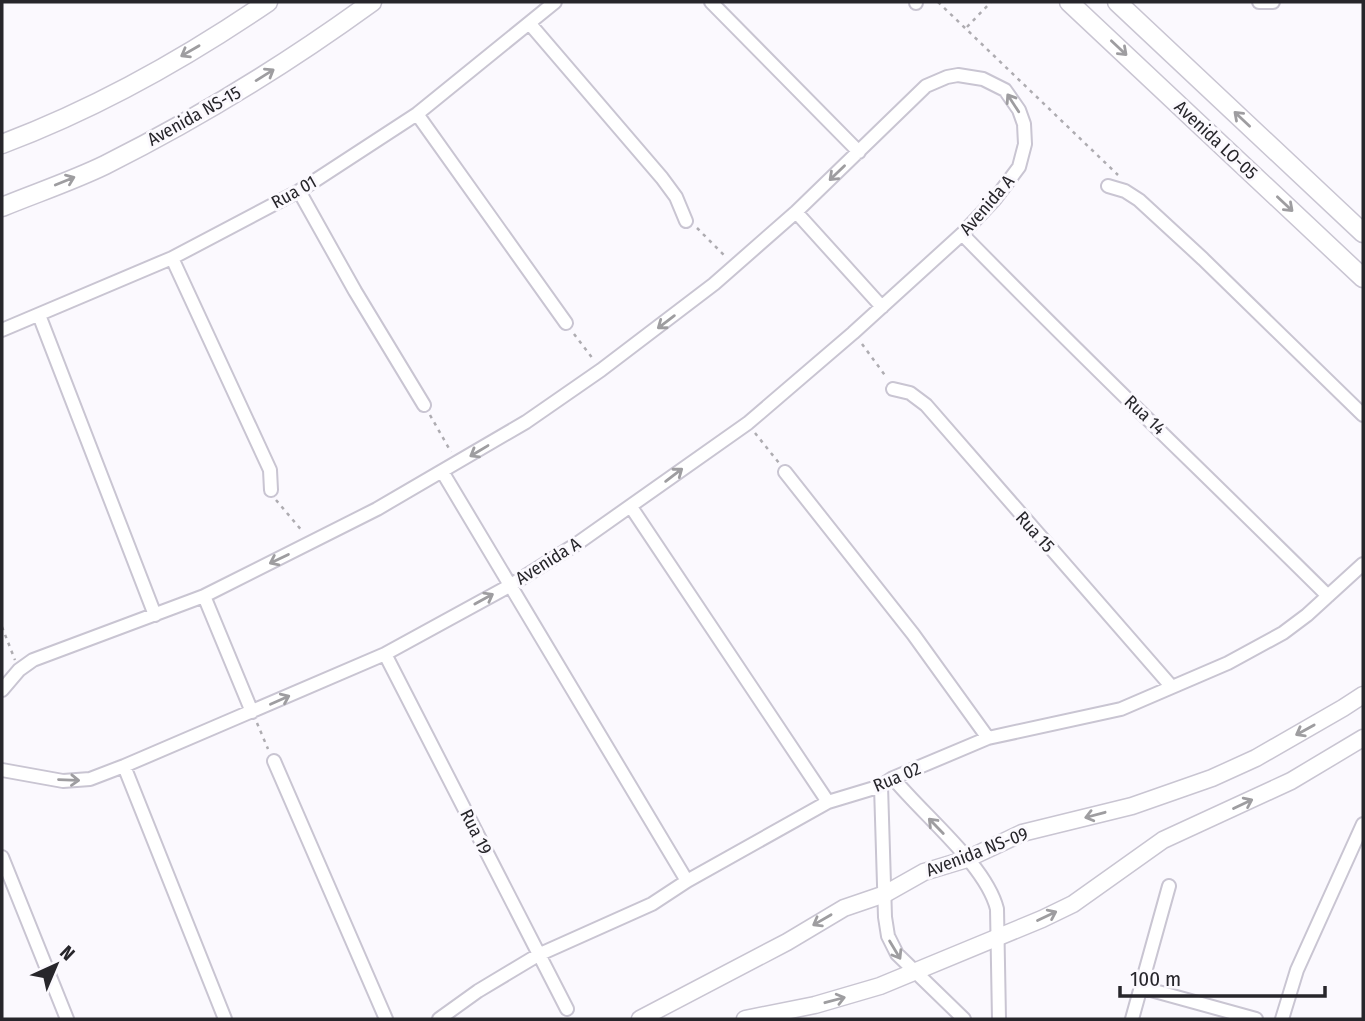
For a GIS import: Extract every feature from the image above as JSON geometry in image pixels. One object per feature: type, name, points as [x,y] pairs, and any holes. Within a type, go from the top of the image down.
[{"type":"main road","points":[[2,144],[147,76],[268,2]]},
{"type":"main road","name":"Avenida NS-15","points":[[2,208],[102,166],[172,130],[285,62],[372,2]]},
{"type":"main road","name":"Avenida LO-05","points":[[1069,2],[1363,278]]},
{"type":"main road","name":"Avenida LO-05","points":[[1117,2],[1363,233]]},
{"type":"street","name":"Rua 01","points":[[2,330],[172,258],[299,191],[417,114],[555,2]]},
{"type":"street","points":[[711,2],[859,152]]},
{"type":"street","points":[[1259,2],[1273,2]]},
{"type":"street","points":[[530,24],[662,178],[677,197],[686,221]]},
{"type":"street","name":"Avenida A","points":[[2,690],[19,670],[33,660],[204,596],[308,545],[443,473],[526,422],[601,370],[715,284],[796,212],[920,90],[933,82],[947,76],[983,79],[1005,90],[1019,110],[1024,124],[1025,144],[1019,167],[995,199],[962,234],[748,423],[631,507],[510,585],[385,654],[124,766],[76,781],[2,770]]},
{"type":"street","points":[[417,114],[566,323]]},
{"type":"street","points":[[1108,186],[1129,193],[1203,259],[1363,415]]},
{"type":"street","points":[[299,191],[424,405]]},
{"type":"street","points":[[796,212],[882,307]]},
{"type":"street","name":"Rua 14","points":[[962,234],[1066,340],[1178,446],[1328,596]]},
{"type":"street","points":[[172,258],[271,470],[271,490]]},
{"type":"street","points":[[39,315],[155,615]]},
{"type":"street","name":"Rua 15","points":[[893,390],[910,393],[926,405],[979,470],[1171,686]]},
{"type":"street","points":[[785,472],[913,634],[988,737]]},
{"type":"street","points":[[443,473],[687,881]]},
{"type":"street","points":[[631,507],[828,802]]},
{"type":"street","name":"Rua 02","points":[[439,1019],[478,991],[538,955],[652,904],[687,881],[828,802],[881,786],[893,778],[988,737],[1121,709],[1228,663],[1272,639],[1307,615],[1363,564]]},
{"type":"street","points":[[204,596],[252,712]]},
{"type":"street","name":"Rua 19","points":[[385,654],[568,1009]]},
{"type":"street","name":"Avenida NS-09","points":[[640,1019],[787,942],[844,908],[885,894],[924,873],[967,859],[1022,833],[1132,806],[1212,778],[1256,758],[1363,695]]},
{"type":"street","points":[[745,1019],[842,998],[914,972],[1073,904],[1152,846],[1291,781],[1363,738]]},
{"type":"street","points":[[274,761],[386,1019]]},
{"type":"street","points":[[124,766],[225,1019]]},
{"type":"street","points":[[893,778],[967,859],[986,882],[995,900],[999,1019]]},
{"type":"street","points":[[881,786],[888,936],[897,954],[964,1019]]},
{"type":"street","points":[[1282,1019],[1297,970],[1363,824]]},
{"type":"street","points":[[2,857],[68,1019]]},
{"type":"street","points":[[1132,1019],[1168,886]]},
{"type":"street","points":[[1140,987],[1256,1019]]},
{"type":"path","points":[[938,2],[1114,170],[1124,180],[1129,193]]},
{"type":"path","points":[[965,28],[991,2]]},
{"type":"path","points":[[686,221],[696,226],[734,266]]},
{"type":"path","points":[[566,323],[601,370]]},
{"type":"path","points":[[853,333],[882,370],[893,390]]},
{"type":"path","points":[[424,405],[458,463]]},
{"type":"path","points":[[748,423],[785,472]]},
{"type":"path","points":[[271,490],[299,525],[308,545]]},
{"type":"path","points":[[2,627],[19,670]]},
{"type":"path","points":[[252,712],[274,761]]}]
